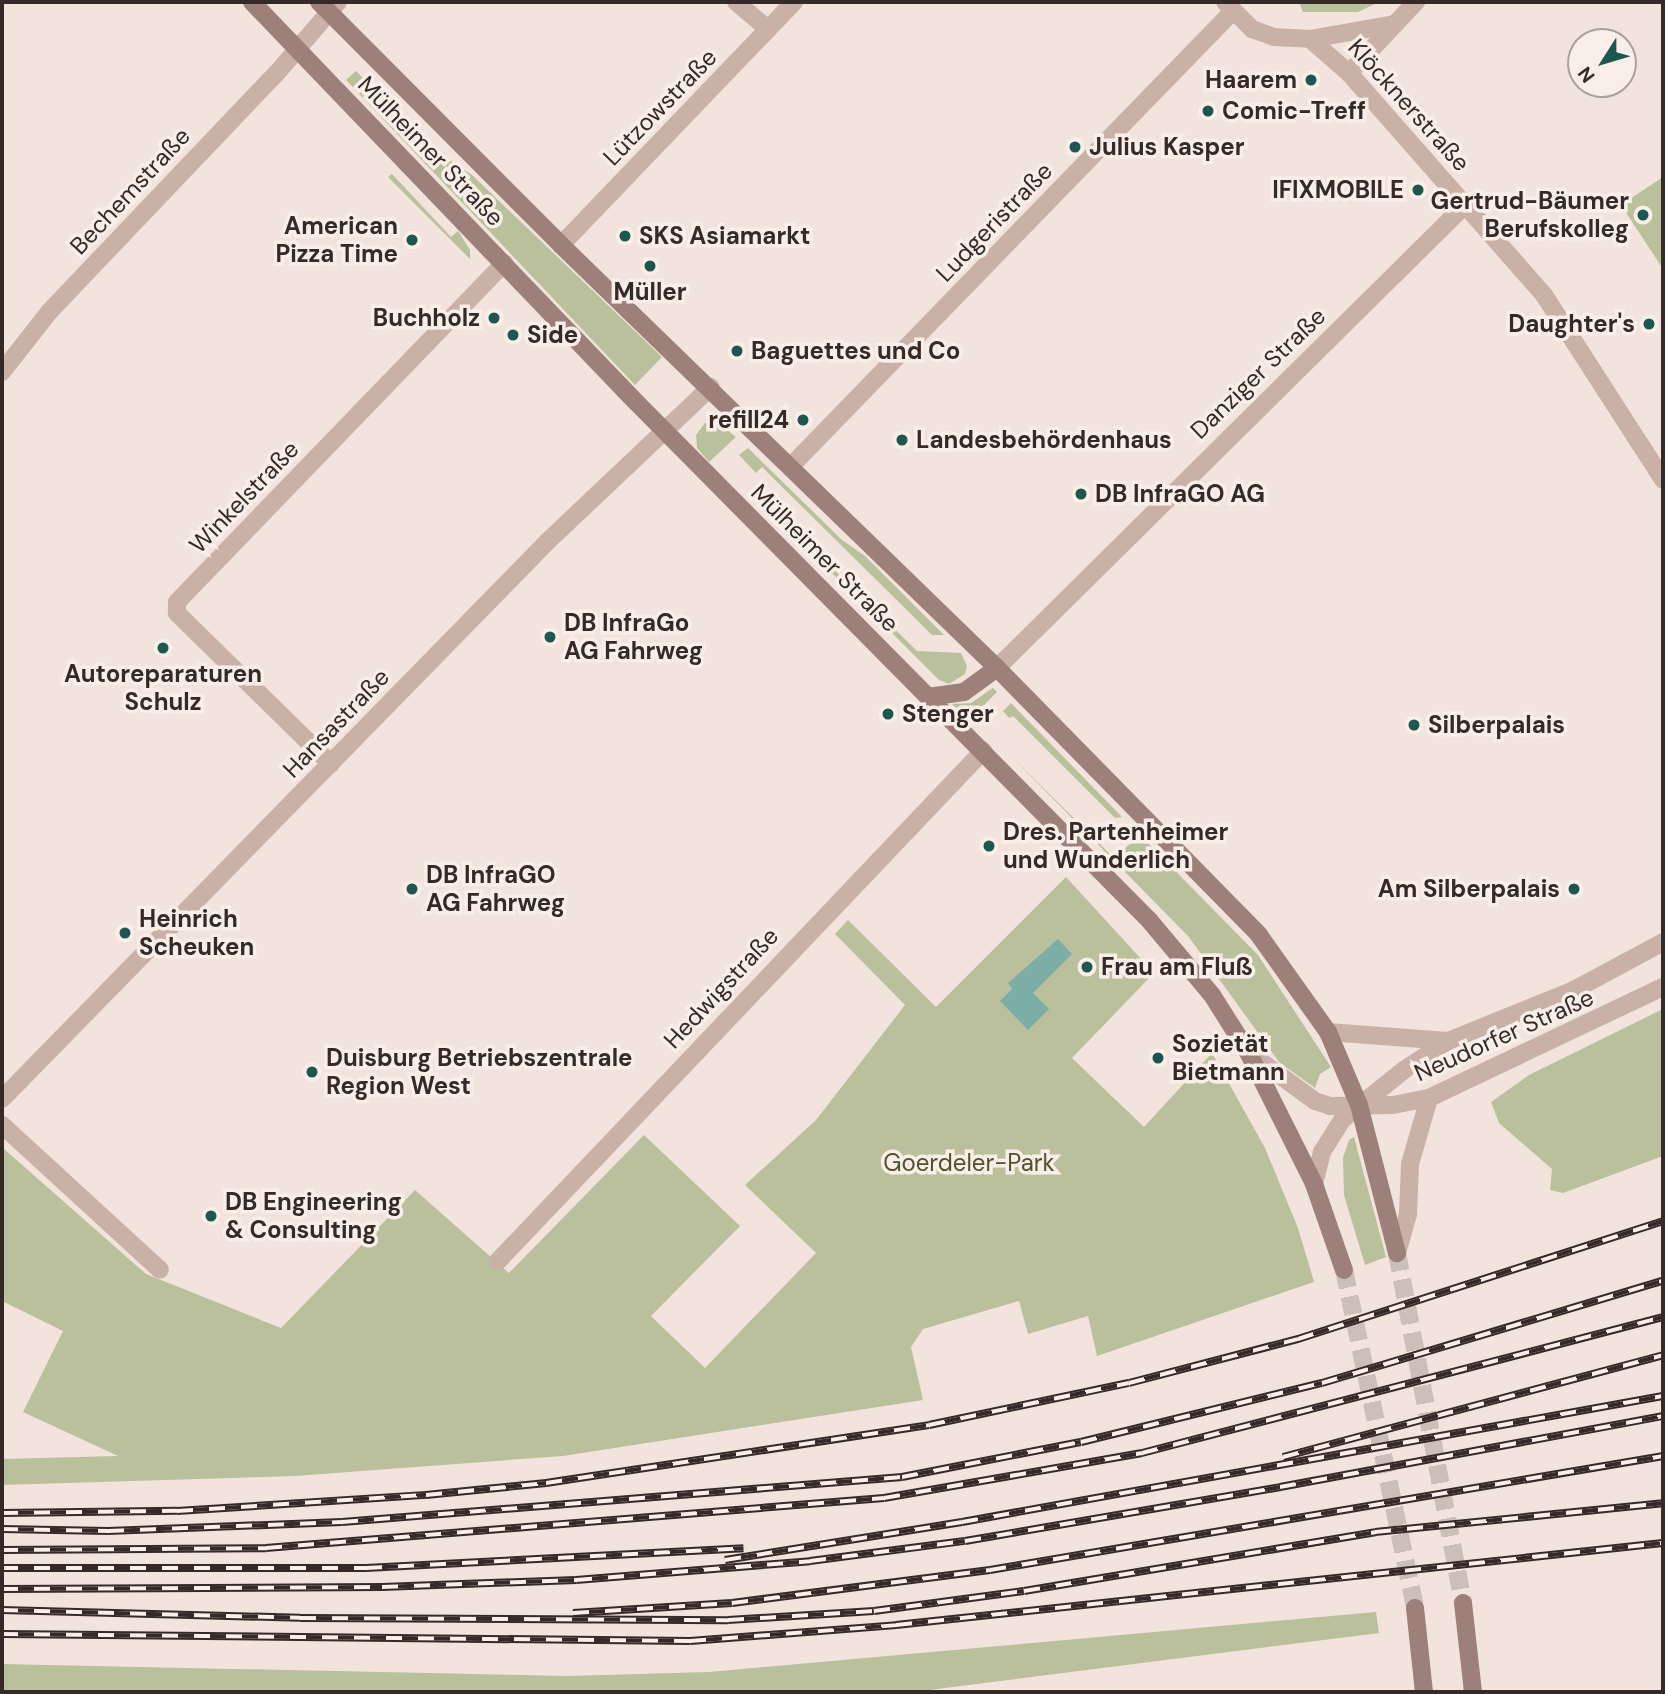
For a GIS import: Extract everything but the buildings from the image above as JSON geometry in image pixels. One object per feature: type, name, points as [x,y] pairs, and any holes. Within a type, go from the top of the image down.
[{"type":"main road","name":"Mülheimer Straße","points":[[252,2],[666,433],[1149,920],[1212,995],[1248,1052],[1314,1184],[1344,1270]]},
{"type":"main road","name":"Mülheimer Straße","points":[[329,5],[561,245],[711,387],[997,668],[1259,935],[1328,1032],[1359,1105],[1397,1253]]},
{"type":"main road","points":[[928,697],[964,692],[997,668]]},
{"type":"main road","points":[[1463,1603],[1473,1692]]},
{"type":"main road","points":[[1415,1608],[1424,1692]]},
{"type":"street","points":[[736,2],[768,29]]},
{"type":"street","name":"Lützowstraße","points":[[561,245],[794,2]]},
{"type":"street","points":[[1349,73],[1416,2]]},
{"type":"street","name":"Bechemstraße","points":[[2,372],[49,312],[300,49],[329,5]]},
{"type":"street","points":[[1228,7],[1252,29],[1274,37],[1310,39],[1395,24]]},
{"type":"street","name":"Ludgeristraße","points":[[791,466],[1228,7]]},
{"type":"street","name":"Klöcknerstraße","points":[[1310,39],[1349,73],[1544,295],[1663,480]]},
{"type":"street","name":"Danziger Straße","points":[[997,668],[1466,204]]},
{"type":"street","name":"Winkelstraße","points":[[331,764],[177,613],[177,602],[504,263]]},
{"type":"street","name":"Hansastraße","points":[[2,1099],[548,541],[666,433],[711,387]]},
{"type":"street","name":"Hedwigstraße","points":[[498,1261],[983,751]]},
{"type":"street","name":"Neudorfer Straße","points":[[1314,1184],[1332,1134],[1359,1105],[1404,1070],[1448,1041],[1574,990],[1663,942]]},
{"type":"street","name":"Neudorfer Straße","points":[[1248,1052],[1304,1097],[1330,1106],[1429,1098],[1663,987]]},
{"type":"street","name":"Neudorfer Straße","points":[[1328,1032],[1448,1041]]},
{"type":"street","points":[[1397,1253],[1408,1214],[1410,1164],[1429,1098]]},
{"type":"street","points":[[2,1125],[160,1270]]},
{"type":"green space","points":[[1299,2],[1379,2],[1358,12],[1303,12]]},
{"type":"green space","points":[[356,71],[432,148],[472,175],[662,357],[635,385],[346,80]]},
{"type":"green space","points":[[392,174],[451,237],[458,231],[470,250],[470,259],[388,177]]},
{"type":"green space","points":[[1663,177],[1663,269],[1621,205]]},
{"type":"green space","points":[[717,422],[736,437],[709,462],[697,448],[696,435],[705,423]]},
{"type":"green space","points":[[748,448],[842,540],[865,556],[944,635],[932,635],[762,467],[756,473],[739,455]]},
{"type":"green space","points":[[759,500],[763,500],[917,651],[961,653],[967,666],[965,674],[949,684],[939,680]]},
{"type":"green space","points":[[993,688],[997,692],[969,720],[952,704],[971,703]]},
{"type":"green space","points":[[1011,703],[1122,817],[1115,818],[1013,716],[1009,718],[1003,711]]},
{"type":"green space","points":[[1009,754],[1113,857],[1141,836],[1258,955],[1331,1067],[1320,1074],[1315,1088],[1279,1062],[1188,936]]},
{"type":"green space","name":"Goerdeler-Park","points":[[1066,877],[1154,973],[1072,1058],[1144,1127],[1212,1053],[1265,1148],[1298,1228],[1314,1282],[1097,1356],[1088,1316],[1028,1334],[1019,1301],[923,1329],[911,1347],[923,1400],[563,1456],[295,1476],[2,1485],[2,1459],[118,1456],[23,1412],[63,1331],[2,1301],[4,1149],[146,1274],[281,1328],[415,1190],[509,1273],[644,1135],[740,1226],[651,1316],[705,1368],[816,1253],[745,1185],[816,1120],[905,1005],[835,934],[848,920],[936,1007]]},
{"type":"green space","points":[[1663,1009],[1663,1156],[1563,1193],[1550,1190],[1552,1169],[1499,1123],[1491,1102],[1529,1075]]},
{"type":"green space","points":[[1354,1137],[1386,1257],[1365,1265],[1344,1195],[1343,1158],[1349,1140]]},
{"type":"green space","points":[[1376,1612],[1379,1633],[929,1690],[2,1692],[2,1664],[568,1676],[709,1672]]},
{"type":"water","points":[[1058,939],[1072,954],[1033,993],[1049,1009],[1028,1030],[1000,1001],[1012,989],[1008,983]]},
{"type":"tunnel","points":[[1397,1253],[1463,1603]]},
{"type":"tunnel","points":[[1344,1270],[1415,1608]]},
{"type":"railway","points":[[2,1513],[177,1511],[426,1495],[546,1483],[929,1425],[1129,1383],[1298,1339],[1663,1221]]},
{"type":"railway","points":[[2,1529],[108,1531],[342,1522],[902,1477],[1081,1442],[1322,1383],[1663,1281]]},
{"type":"railway","points":[[2,1550],[266,1548],[884,1498],[1142,1453],[1663,1317]]},
{"type":"railway","points":[[1283,1457],[1663,1355]]},
{"type":"railway","points":[[725,1560],[962,1522],[1663,1396]]},
{"type":"railway","points":[[2,1589],[382,1587],[576,1580],[810,1561],[965,1541],[1280,1487],[1663,1416]]},
{"type":"railway","points":[[573,1613],[732,1603],[990,1570],[1663,1456]]},
{"type":"railway","points":[[2,1610],[300,1618],[728,1620],[874,1611],[1024,1591],[1375,1532],[1663,1503]]},
{"type":"railway","points":[[2,1634],[690,1641],[896,1625],[1663,1543]]},
{"type":"railway","points":[[2,1568],[366,1568],[743,1548]]},
{"type":"place","name":"Haarem","points":[[1311,80]]},
{"type":"place","name":"Comic-Treff","points":[[1208,111]]},
{"type":"place","name":"Julius Kasper","points":[[1075,147]]},
{"type":"place","name":"IFIXMOBILE","points":[[1418,190]]},
{"type":"place","name":"Gertrud-Bäumer Berufskolleg","points":[[1643,215]]},
{"type":"place","name":"SKS Asiamarkt","points":[[625,236]]},
{"type":"place","name":"American Pizza Time","points":[[412,240]]},
{"type":"place","name":"Müller","points":[[650,266]]},
{"type":"place","name":"Buchholz","points":[[494,318]]},
{"type":"place","name":"Daughter's","points":[[1649,324]]},
{"type":"place","name":"Side","points":[[513,335]]},
{"type":"place","name":"Baguettes und Co","points":[[737,351]]},
{"type":"place","name":"refill24","points":[[803,420]]},
{"type":"place","name":"Landesbehördenhaus","points":[[902,440]]},
{"type":"place","name":"DB InfraGO AG","points":[[1081,494]]},
{"type":"place","name":"DB InfraGo AG Fahrweg","points":[[550,637]]},
{"type":"place","name":"Autoreparaturen Schulz","points":[[163,648]]},
{"type":"place","name":"Stenger","points":[[888,714]]},
{"type":"place","name":"Silberpalais","points":[[1414,725]]},
{"type":"place","name":"Dres. Partenheimer und Wunderlich","points":[[989,846]]},
{"type":"place","name":"DB InfraGO AG Fahrweg","points":[[412,889]]},
{"type":"place","name":"Am Silberpalais","points":[[1574,889]]},
{"type":"place","name":"Heinrich Scheuken","points":[[125,933]]},
{"type":"place","name":"Frau am Fluß","points":[[1087,967]]},
{"type":"place","name":"Sozietät Bietmann","points":[[1158,1058]]},
{"type":"place","name":"Duisburg Betriebszentrale Region West","points":[[312,1072]]},
{"type":"place","name":"DB Engineering & Consulting","points":[[211,1216]]}]
